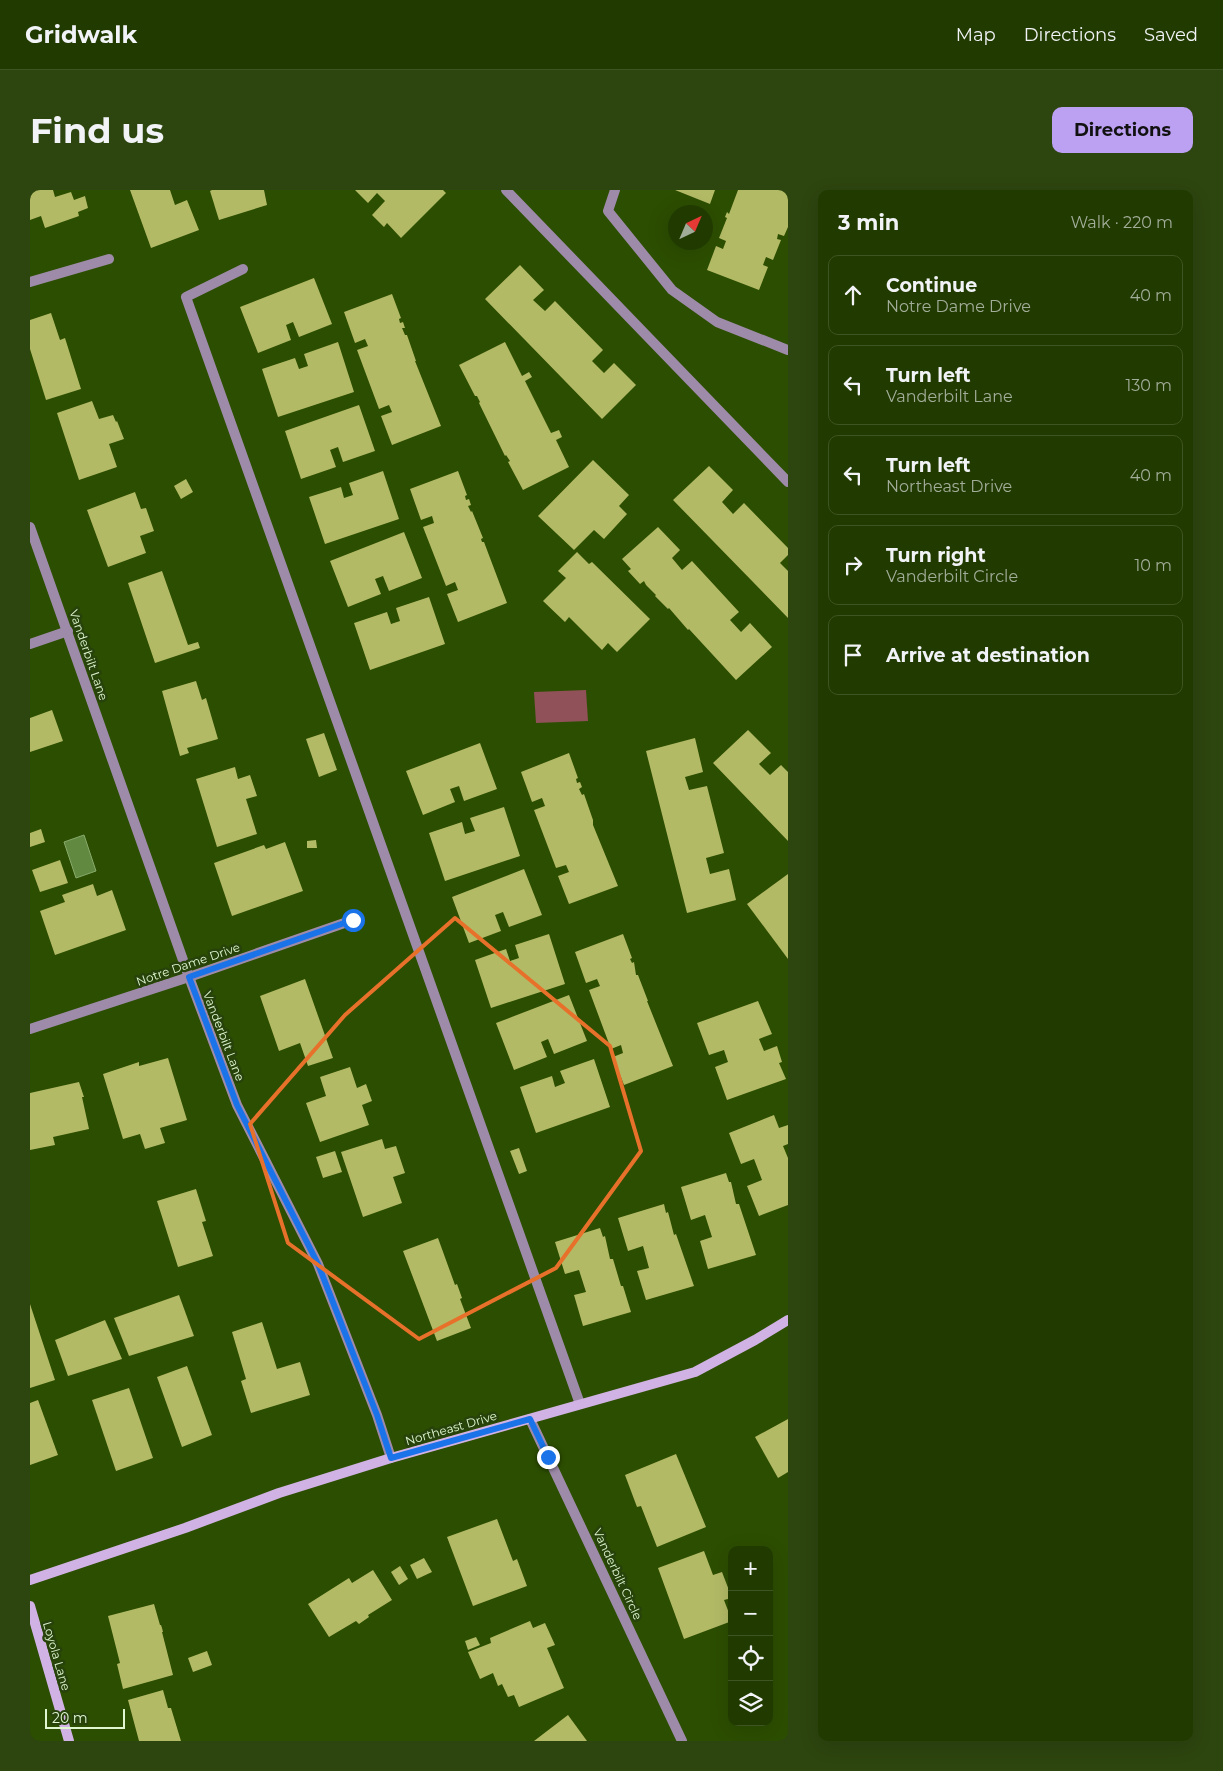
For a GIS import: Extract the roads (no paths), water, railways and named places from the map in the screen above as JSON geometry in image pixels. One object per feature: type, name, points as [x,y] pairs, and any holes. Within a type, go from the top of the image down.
[{"type":"street","points":[[506,190],[788,482]]},
{"type":"street","points":[[615,190],[608,211],[672,290],[718,322],[788,350]]},
{"type":"street","points":[[30,282],[109,259]]},
{"type":"street","points":[[243,269],[186,297],[580,1404]]},
{"type":"street","name":"Vanderbilt Lane","points":[[30,527],[189,977],[237,1105],[318,1264],[377,1415],[391,1458]]},
{"type":"street","points":[[30,644],[68,632]]},
{"type":"street","name":"Notre Dame Drive","points":[[30,1029],[189,977],[353,920]]},
{"type":"street","name":"Northeast Drive","points":[[30,1580],[185,1528],[279,1493],[391,1458],[695,1372],[788,1320]]},
{"type":"street","name":"Vanderbilt Circle","points":[[530,1419],[682,1740]]},
{"type":"street","name":"Loyola Lane","points":[[30,1606],[69,1741]]}]
